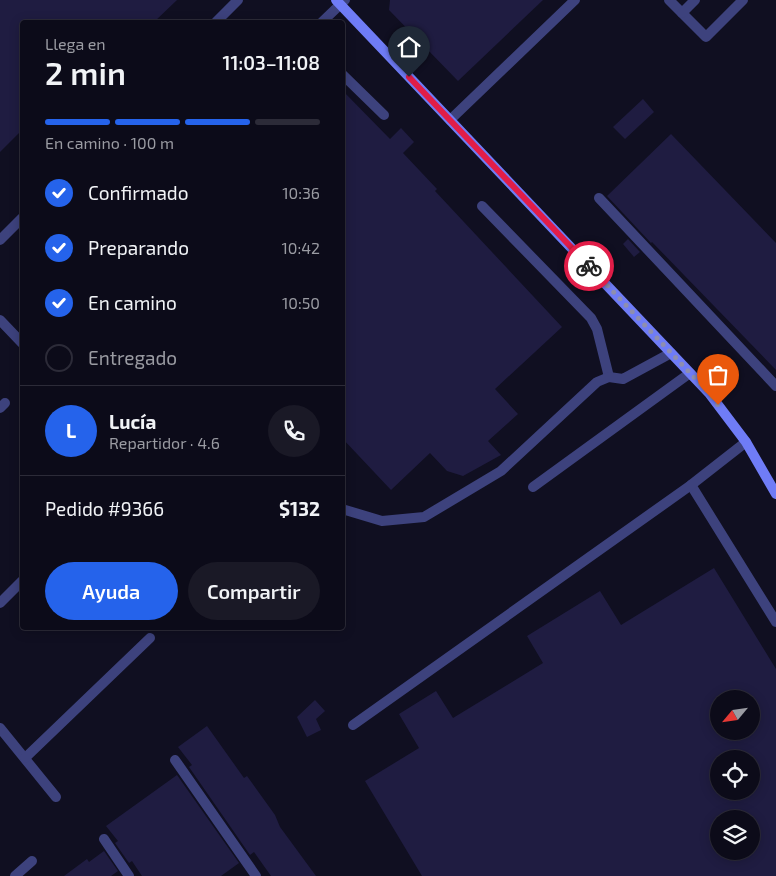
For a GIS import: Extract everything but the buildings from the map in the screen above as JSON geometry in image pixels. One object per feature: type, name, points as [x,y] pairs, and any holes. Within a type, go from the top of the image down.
[{"type":"main road","points":[[341,2],[709,393],[746,442],[776,494]]},
{"type":"street","points":[[218,20],[238,0]]},
{"type":"street","points":[[450,120],[575,0]]},
{"type":"street","points":[[669,0],[706,37],[743,0]]},
{"type":"street","points":[[682,13],[695,0]]},
{"type":"street","points":[[324,20],[341,2]]},
{"type":"street","points":[[345,77],[384,116]]},
{"type":"street","points":[[599,198],[776,386]]},
{"type":"street","points":[[482,206],[591,318],[598,329],[609,377]]},
{"type":"street","points":[[0,240],[20,220]]},
{"type":"street","points":[[0,320],[20,341]]},
{"type":"street","points":[[345,510],[382,521],[424,517],[501,471],[597,382],[609,377],[623,379],[671,353]]},
{"type":"street","points":[[534,487],[690,373]]},
{"type":"street","points":[[353,726],[691,485],[746,442]]},
{"type":"street","points":[[691,485],[776,622]]},
{"type":"street","points":[[0,603],[20,583]]},
{"type":"street","points":[[26,758],[150,638]]},
{"type":"street","points":[[0,728],[56,797]]},
{"type":"street","points":[[175,760],[256,876]]},
{"type":"street","points":[[104,840],[129,876]]},
{"type":"street","points":[[16,876],[32,861]]},
{"type":"way so far","points":[[589,266],[709,393],[718,405]]},
{"type":"route","points":[[409,77],[589,266]]}]
